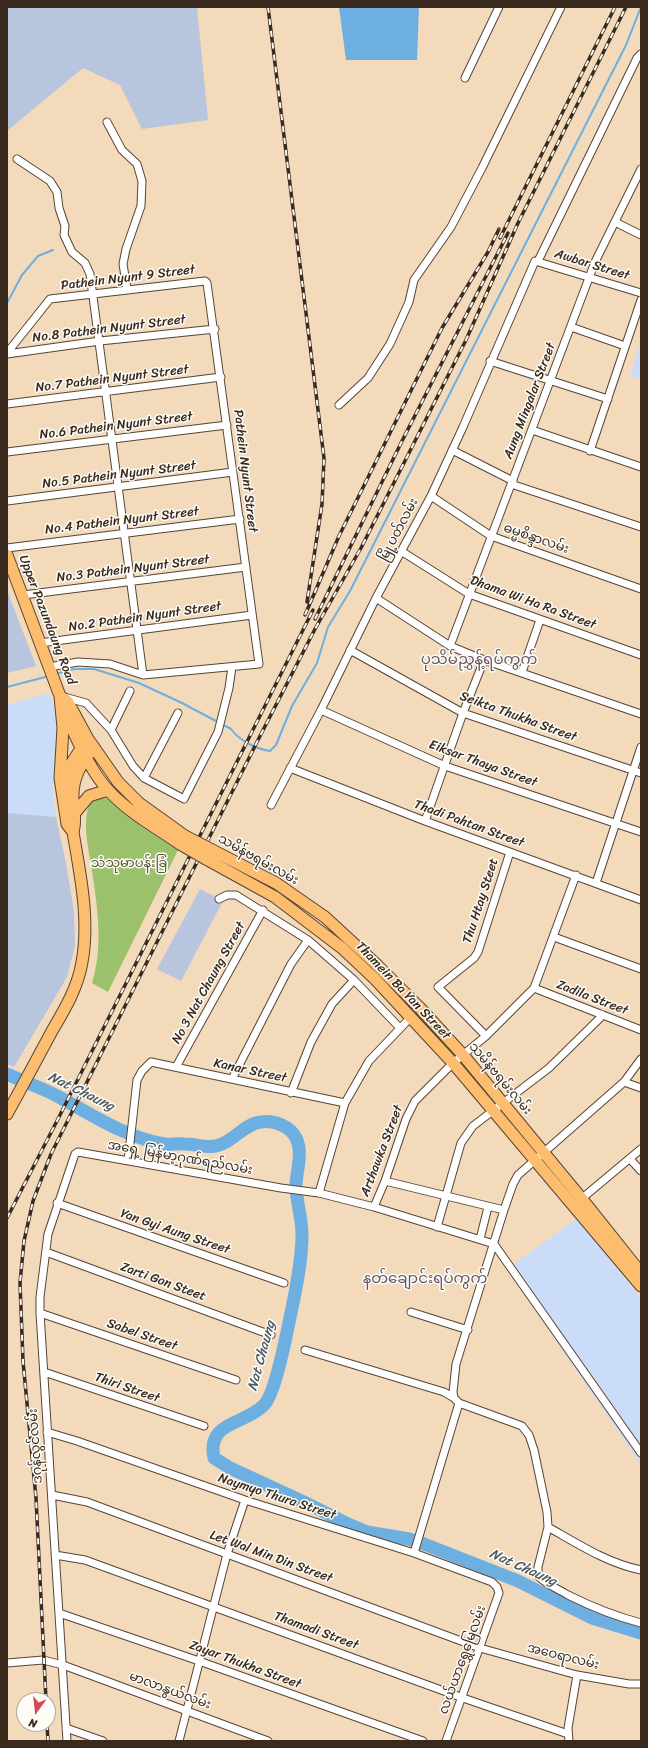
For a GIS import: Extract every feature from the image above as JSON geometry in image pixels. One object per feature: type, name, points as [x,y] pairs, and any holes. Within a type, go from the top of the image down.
[{"type":"main road","name":"Upper Pazundaung Road","points":[[7,555],[60,696]]},
{"type":"main road","points":[[7,1114],[77,983],[82,962],[85,932],[84,898],[73,832],[67,824],[60,778],[63,728],[60,696]]},
{"type":"main road","points":[[60,696],[68,702],[87,748],[108,790],[136,807]]},
{"type":"main road","points":[[61,709],[87,748]]},
{"type":"main road","points":[[62,794],[68,771],[87,748]]},
{"type":"main road","points":[[73,832],[76,823],[73,797],[74,785],[87,748]]},
{"type":"main road","name":"သမိန်ဗရမ်းလမ်း","points":[[87,748],[118,782],[136,807],[182,840],[209,855],[276,883],[324,917],[377,965],[420,1008],[463,1055],[502,1103],[539,1157],[582,1198],[641,1273]]},
{"type":"main road","points":[[74,814],[89,796],[108,790]]},
{"type":"main road","name":"Thamein Ba Yan Street","points":[[209,855],[275,897],[342,948],[375,979],[411,1016],[493,1111],[539,1157],[573,1206],[641,1286]]},
{"type":"street","points":[[465,78],[499,7]]},
{"type":"street","points":[[339,405],[368,378],[390,344],[409,302],[414,280],[451,227],[482,168],[561,7]]},
{"type":"street","name":"မြို့ပတ်လမ်း","points":[[271,805],[376,598],[430,496],[537,261],[634,65],[641,54]]},
{"type":"street","points":[[107,122],[122,150],[137,164],[142,181],[141,206],[126,248],[123,264],[126,289]]},
{"type":"street","points":[[17,159],[50,181],[57,192],[59,208],[65,226],[64,235],[72,252],[85,263],[90,274],[144,675]]},
{"type":"street","name":"Aung Mingalar Street","points":[[450,646],[589,278],[641,171]]},
{"type":"street","points":[[615,222],[641,235]]},
{"type":"street","name":"Awbar Street","points":[[537,261],[641,293]]},
{"type":"street","name":"Pathein Nyunt 9 Street","points":[[7,354],[50,299],[126,289],[206,282]]},
{"type":"street","name":"Pathein Nyunt Street","points":[[206,282],[215,329],[258,664],[232,667]]},
{"type":"street","points":[[590,451],[641,300]]},
{"type":"street","points":[[571,327],[625,346]]},
{"type":"street","name":"No.8 Pathein Nyunt Street","points":[[7,354],[100,341],[215,329]]},
{"type":"street","points":[[490,362],[608,399]]},
{"type":"street","name":"No.7 Pathein Nyunt Street","points":[[7,404],[221,377]]},
{"type":"street","name":"No.6 Pathein Nyunt Street","points":[[7,452],[227,425]]},
{"type":"street","points":[[532,430],[590,451],[641,467]]},
{"type":"street","points":[[452,450],[512,483],[641,527]]},
{"type":"street","name":"No.5 Pathein Nyunt Street","points":[[7,501],[233,472]]},
{"type":"street","name":"ဓမ္မစိန္ဒာလမ်း","points":[[430,496],[491,536],[641,589]]},
{"type":"street","name":"No.4 Pathein Nyunt Street","points":[[7,548],[240,519]]},
{"type":"street","name":"Dhama Wi Ha Ra Street","points":[[401,551],[469,594],[641,656]]},
{"type":"street","name":"No.3 Pathein Nyunt Street","points":[[23,595],[246,567]]},
{"type":"street","points":[[376,598],[450,646],[484,660],[641,714]]},
{"type":"street","name":"No.2 Pathein Nyunt Street","points":[[40,643],[252,615]]},
{"type":"street","points":[[522,672],[540,620]]},
{"type":"street","name":"Seikta Thukha Street","points":[[350,650],[463,713],[641,773]]},
{"type":"street","points":[[425,821],[463,713],[484,660]]},
{"type":"street","points":[[49,667],[78,662],[110,664],[144,675],[232,667],[229,688],[218,732],[184,800],[144,778],[133,766],[111,730],[86,703],[60,696]]},
{"type":"street","points":[[111,730],[130,691]]},
{"type":"street","name":"Eiksar Thaya Street","points":[[320,710],[445,766],[616,822],[641,832]]},
{"type":"street","points":[[144,778],[178,713]]},
{"type":"street","points":[[596,883],[641,747]]},
{"type":"street","name":"Thadi Pahtan Street","points":[[290,768],[425,821],[641,900]]},
{"type":"street","name":"Thu Htay Steet","points":[[486,1036],[438,987],[474,958],[478,952],[510,852]]},
{"type":"street","points":[[534,988],[576,875]]},
{"type":"street","points":[[219,899],[227,895],[236,895],[263,910],[308,940],[354,980],[400,1028]]},
{"type":"street","name":"No 3 Nat Chaung Street","points":[[176,1067],[263,910]]},
{"type":"street","points":[[554,937],[641,969]]},
{"type":"street","points":[[232,1079],[291,964],[308,940]]},
{"type":"street","points":[[290,1092],[311,1042],[332,1004],[354,980]]},
{"type":"street","name":"Arthawka Street","points":[[374,1207],[414,1101],[453,1063],[486,1036],[534,988]]},
{"type":"street","name":"Zadila Street","points":[[534,988],[641,1030]]},
{"type":"street","points":[[437,1227],[462,1143],[473,1126],[550,1068],[600,1018],[601,1014]]},
{"type":"street","points":[[319,1193],[345,1103],[369,1061],[411,1016]]},
{"type":"street","points":[[415,1550],[456,1400],[453,1383],[456,1364],[513,1184],[518,1175],[624,1082],[641,1059]]},
{"type":"street","name":"Kanar Street","points":[[128,1161],[137,1080],[142,1071],[151,1062],[345,1103]]},
{"type":"street","points":[[624,1082],[641,1088]]},
{"type":"street","points":[[573,1206],[641,1149]]},
{"type":"street","name":"အရှေ့ မြန်မာ့ဂုဏ်ရည်လမ်း","points":[[75,1154],[78,1152],[281,1188],[319,1193],[374,1207],[494,1244]]},
{"type":"street","name":"ဒဂုန်လွင်လမ်း","points":[[67,1741],[40,1313],[48,1234],[57,1203],[75,1154]]},
{"type":"street","points":[[630,1158],[641,1171]]},
{"type":"street","points":[[385,1181],[445,1197],[504,1210]]},
{"type":"street","name":"Yan Gyi Aung Street","points":[[57,1203],[284,1283]]},
{"type":"street","points":[[480,1239],[488,1207]]},
{"type":"street","points":[[494,1244],[641,1452]]},
{"type":"street","name":"Zarti Gon Steet","points":[[46,1252],[271,1335]]},
{"type":"street","points":[[411,1312],[468,1330]]},
{"type":"street","name":"Sabel Street","points":[[40,1313],[236,1380]]},
{"type":"street","points":[[305,1350],[444,1392],[456,1400],[522,1426],[529,1435],[536,1457],[548,1527],[537,1573],[540,1578],[594,1608],[610,1615],[641,1623]]},
{"type":"street","name":"Thiri Street","points":[[44,1372],[204,1426]]},
{"type":"street","name":"Naymyo Thura Street","points":[[48,1432],[245,1500],[415,1550],[492,1582],[498,1587]]},
{"type":"street","name":"Let Wal Min Din Street","points":[[52,1495],[71,1497],[87,1502],[480,1648]]},
{"type":"street","points":[[179,1741],[227,1554],[245,1500]]},
{"type":"street","points":[[548,1527],[606,1559],[641,1568]]},
{"type":"street","name":"Thamadi Street","points":[[55,1555],[85,1560],[463,1698],[568,1738]]},
{"type":"street","name":"လယ်ယာရွှေမြေလမ်း","points":[[446,1741],[463,1698],[499,1593],[498,1587]]},
{"type":"street","name":"Zayar Thukha Street","points":[[59,1613],[199,1660],[423,1741]]},
{"type":"street","name":"အဝေရာလမ်း","points":[[480,1648],[577,1675],[629,1684],[641,1684]]},
{"type":"street","name":"မာလာနွယ်လမ်း","points":[[7,1664],[43,1660],[63,1664],[268,1741]]},
{"type":"street","points":[[568,1738],[568,1728],[577,1675]]},
{"type":"street","points":[[66,1728],[103,1741]]},
{"type":"shaded area","points":[[7,7],[197,7],[208,120],[142,129],[120,85],[83,68],[7,131]]},
{"type":"shaded area","points":[[641,340],[641,379],[630,376]]},
{"type":"shaded area","points":[[7,590],[36,666],[7,673]]},
{"type":"shaded area","points":[[49,693],[58,715],[53,793],[56,817],[7,813],[7,705]]},
{"type":"shaded area","points":[[7,813],[56,817],[66,863],[74,912],[75,946],[67,977],[14,1067],[7,1064]]},
{"type":"shaded area","points":[[200,889],[223,901],[181,981],[157,969]]},
{"type":"shaded area","points":[[577,1218],[641,1298],[641,1465],[507,1269]]},
{"type":"green space","name":"သံသုမာပန်းခြံ","points":[[104,796],[142,827],[178,850],[108,992],[92,983],[96,969],[99,939],[97,909],[87,842],[86,825],[86,817],[90,802]]},
{"type":"water","points":[[339,7],[419,7],[417,60],[346,60]]},
{"type":"waterway","points":[[55,674],[74,669],[94,669],[139,683],[182,703],[231,729],[244,741],[254,746],[270,751],[276,745],[292,706],[317,663],[328,627],[350,591],[626,45],[641,7]]},
{"type":"waterway","points":[[7,303],[22,275],[38,256],[53,250]]},
{"type":"waterway","points":[[7,687],[49,676]]},
{"type":"waterway","name":"Nat Chaung","points":[[7,1074],[53,1094],[123,1131],[150,1141],[164,1144],[190,1144],[210,1147],[221,1145],[256,1123],[266,1122],[276,1123],[286,1127],[296,1138],[299,1149],[296,1184],[302,1228],[302,1243],[296,1290],[281,1359],[273,1387],[264,1405],[256,1412],[221,1430],[216,1437],[213,1446],[214,1458],[230,1468],[367,1532],[409,1539],[424,1544],[518,1581],[592,1618],[641,1633]]},
{"type":"railway","points":[[268,7],[324,458],[322,504],[307,602]]},
{"type":"railway","points":[[500,238],[615,7]]},
{"type":"railway","points":[[46,1692],[36,1498],[23,1361],[20,1283],[24,1241],[33,1201],[51,1154],[259,738],[315,629],[361,548],[466,340],[518,223],[626,7]]},
{"type":"railway","points":[[305,615],[339,536],[442,328],[488,252],[499,229]]},
{"type":"railway","points":[[315,619],[402,441],[508,233]]},
{"type":"railway","points":[[7,1218],[313,610]]},
{"type":"railway","points":[[47,1732],[48,1741]]},
{"type":"district","name":"ပုသိမ်ညွှန့်ရပ်ကွက်","points":[[479,660]]},
{"type":"district","name":"နတ်ချောင်းရပ်ကွက်","points":[[425,1279]]}]
